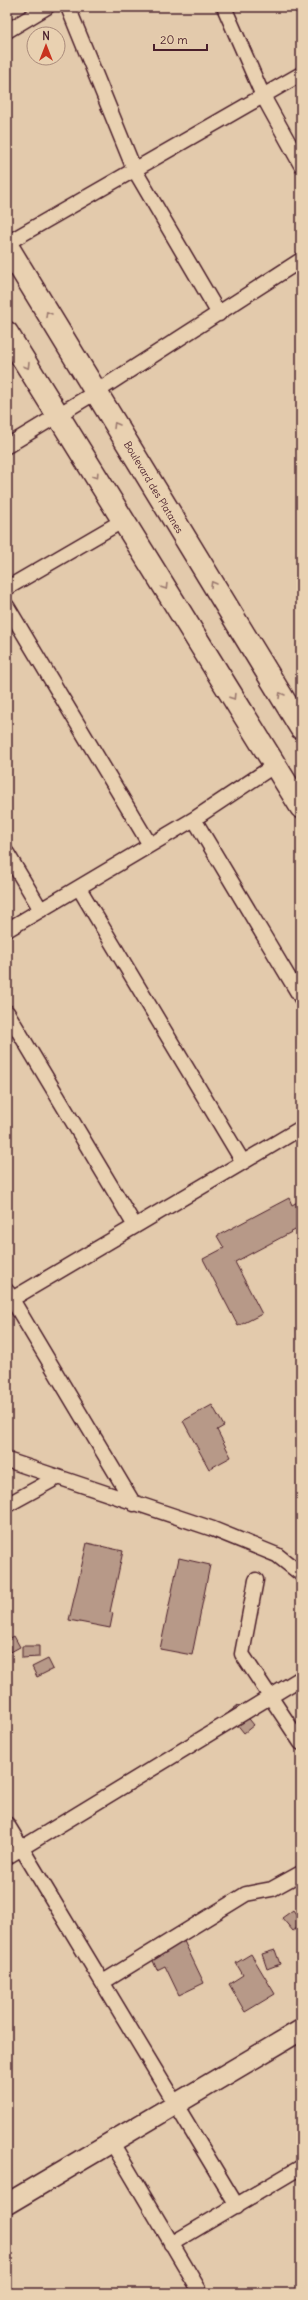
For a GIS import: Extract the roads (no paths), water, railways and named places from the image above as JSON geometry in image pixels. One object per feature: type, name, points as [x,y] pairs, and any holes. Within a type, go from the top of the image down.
[{"type":"main road","name":"Boulevard des Platanes","points":[[7,245],[301,728]]},
{"type":"main road","points":[[7,333],[301,807]]},
{"type":"street","points":[[7,31],[48,7]]},
{"type":"street","points":[[68,7],[134,169],[219,314]]},
{"type":"street","points":[[224,7],[263,96],[301,165]]},
{"type":"street","points":[[7,245],[134,169],[301,74]]},
{"type":"street","points":[[7,446],[96,392],[301,260]]},
{"type":"street","points":[[7,588],[124,520]]},
{"type":"street","points":[[7,606],[150,845]]},
{"type":"street","points":[[7,930],[194,819],[275,765]]},
{"type":"street","points":[[194,819],[301,998]]},
{"type":"street","points":[[7,853],[41,910]]},
{"type":"street","points":[[79,888],[243,1162]]},
{"type":"street","points":[[7,1012],[135,1226]]},
{"type":"street","points":[[134,1504],[9,1295],[135,1226],[301,1128]]},
{"type":"street","points":[[7,1460],[134,1504],[213,1529],[277,1555],[301,1574]]},
{"type":"street","points":[[7,1506],[58,1477]]},
{"type":"street","points":[[256,1580],[242,1654],[301,1743]]},
{"type":"street","points":[[7,1857],[301,1678]]},
{"type":"street","points":[[7,1824],[237,2206]]},
{"type":"street","points":[[103,1982],[246,1894],[272,1889],[301,1873]]},
{"type":"street","points":[[7,2204],[111,2141],[301,2030]]},
{"type":"street","points":[[111,2141],[170,2244],[201,2293]]},
{"type":"street","points":[[170,2244],[301,2167]]}]
